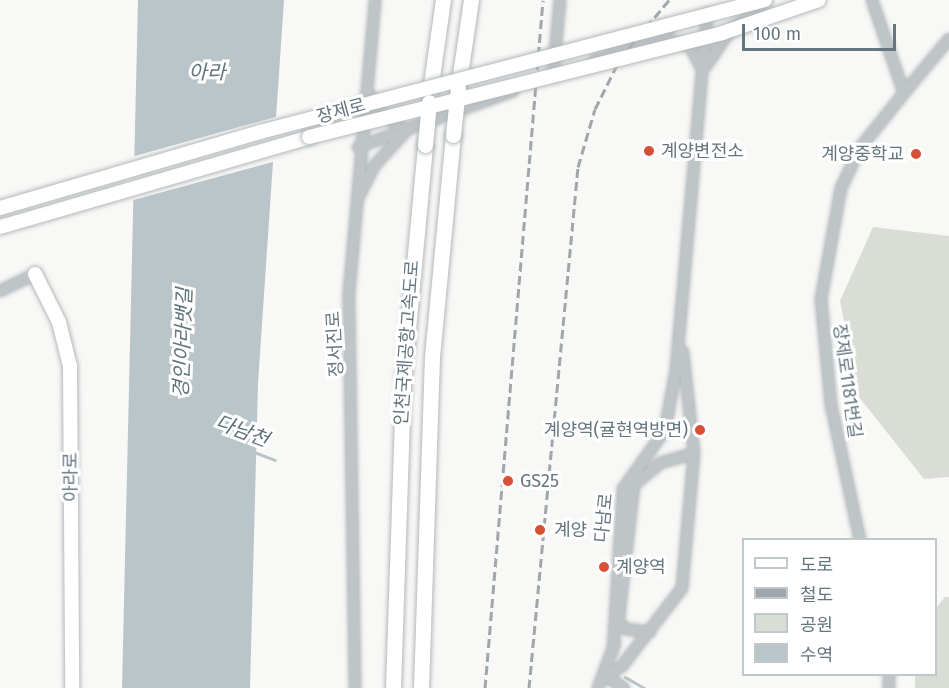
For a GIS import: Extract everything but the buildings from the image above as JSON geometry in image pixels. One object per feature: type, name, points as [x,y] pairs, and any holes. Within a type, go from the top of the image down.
[{"type":"highway","name":"인천국제공항고속도로","points":[[393,688],[403,383],[429,102],[443,0]]},
{"type":"highway","name":"인천국제공항고속도로","points":[[421,688],[432,357],[458,88],[471,0]]},
{"type":"main road","name":"장제로","points":[[0,208],[249,135],[765,0]]},
{"type":"main road","name":"장제로","points":[[0,227],[309,137],[722,33],[819,0]]},
{"type":"main road","name":"아라로","points":[[35,273],[59,322],[70,366],[72,688]]},
{"type":"street","name":"정서진로","points":[[355,688],[349,293],[358,147],[367,86],[375,0]]},
{"type":"street","points":[[554,76],[560,0]]},
{"type":"street","points":[[358,147],[554,76],[741,0]]},
{"type":"street","points":[[702,75],[728,33],[765,0]]},
{"type":"street","points":[[872,0],[904,93]]},
{"type":"street","name":"다남로","points":[[614,650],[612,606],[623,489],[665,430],[681,333],[707,14]]},
{"type":"street","name":"장제로1181번길","points":[[860,538],[831,405],[820,299],[841,188],[860,148],[949,39]]},
{"type":"street","points":[[642,41],[689,44],[702,75]]},
{"type":"street","points":[[367,86],[376,110],[406,131]]},
{"type":"street","points":[[354,205],[375,165],[406,131]]},
{"type":"street","points":[[0,291],[35,273]]},
{"type":"street","name":"다남로","points":[[605,676],[650,632],[682,588],[694,453],[681,333]]},
{"type":"street","name":"다남로","points":[[598,688],[614,650],[619,624],[634,485],[660,463],[694,453]]},
{"type":"street","points":[[612,606],[619,624],[634,633],[650,632]]},
{"type":"street","points":[[605,676],[624,688]]},
{"type":"green space","points":[[873,227],[949,236],[949,477],[924,479],[859,397],[840,301]]},
{"type":"green space","points":[[945,597],[949,597],[949,688],[915,688],[915,676],[937,676],[937,607]]},
{"type":"water","name":"아라","points":[[138,0],[284,0],[258,383],[250,688],[122,688]]},
{"type":"pier","points":[[279,116],[276,161],[130,201],[131,157]]},
{"type":"waterway","name":"다남천","points":[[254,452],[275,460]]},
{"type":"waterway","name":"다남천","points":[[625,677],[644,688]]},
{"type":"railway","points":[[485,688],[543,0]]},
{"type":"railway","points":[[529,688],[578,167],[595,109],[620,59],[669,0]]},
{"type":"place","name":"계양변전소","points":[[649,151]]},
{"type":"place","name":"계양중학교","points":[[916,154]]},
{"type":"place","name":"계양역(귤현역방면)","points":[[700,430]]},
{"type":"place","name":"GS25","points":[[508,481]]},
{"type":"place","name":"계양","points":[[540,530]]},
{"type":"place","name":"계양역","points":[[604,567]]},
{"type":"water label","name":"경인아라뱃길","points":[[183,343]]}]
